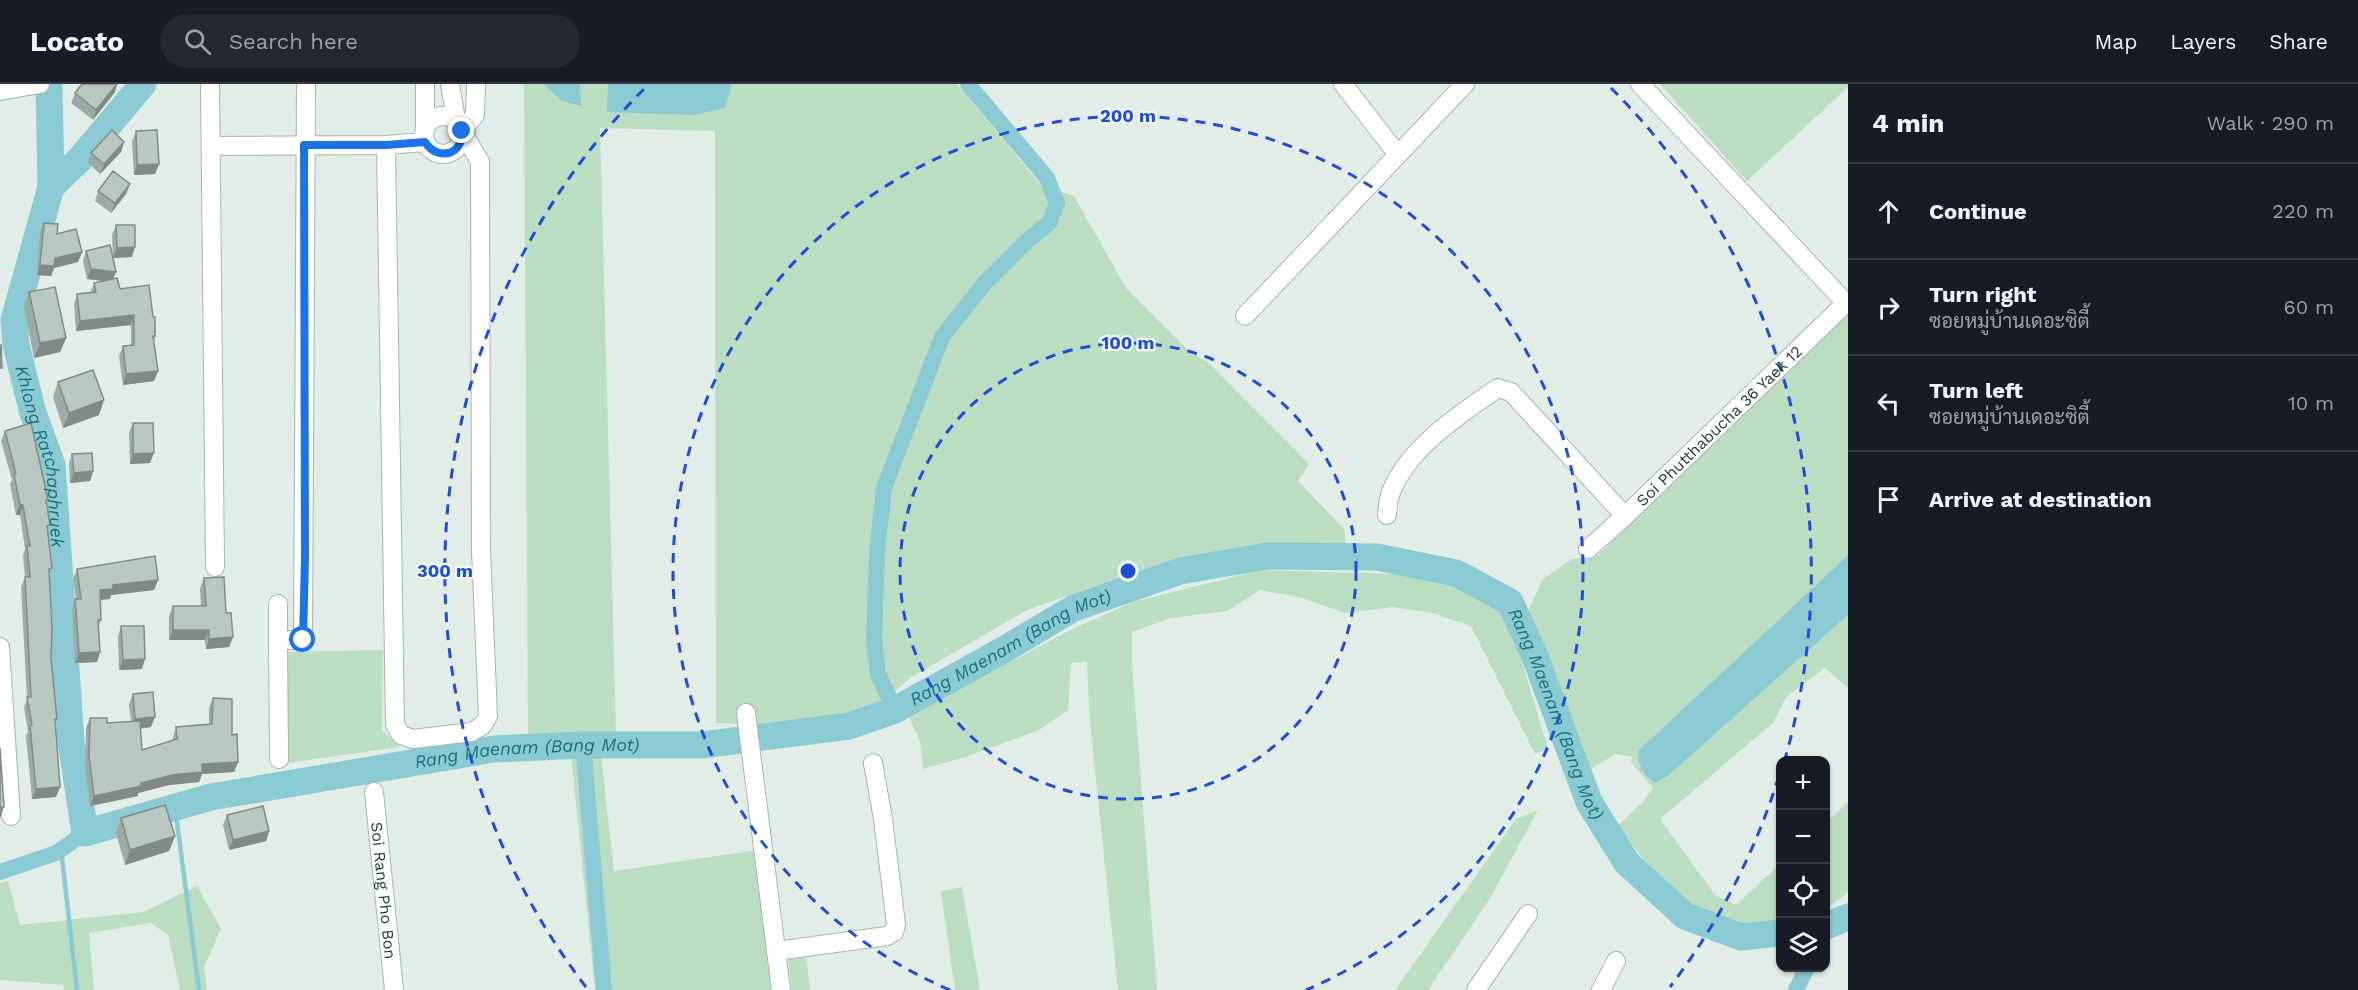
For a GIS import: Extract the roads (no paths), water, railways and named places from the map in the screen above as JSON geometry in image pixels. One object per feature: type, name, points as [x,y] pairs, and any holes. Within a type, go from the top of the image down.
[{"type":"street","points":[[210,84],[215,567]]},
{"type":"street","points":[[278,640],[303,640],[306,84]]},
{"type":"street","points":[[425,84],[425,135],[433,152],[445,154],[451,153],[461,144],[450,84]]},
{"type":"street","points":[[459,126],[475,115],[476,84]]},
{"type":"street","points":[[1343,84],[1398,155]]},
{"type":"street","points":[[1245,316],[1465,84]]},
{"type":"street","points":[[1640,84],[1847,302]]},
{"type":"street","points":[[0,91],[35,85]]},
{"type":"street","points":[[386,145],[395,724],[401,735],[413,739],[472,732],[483,725],[488,716],[481,550],[480,162],[459,126],[444,116],[438,116],[428,124],[425,135]]},
{"type":"street","points":[[210,146],[386,145],[425,135]]},
{"type":"street","name":"Soi Phutthabucha 36 Yaek 12","points":[[1588,549],[1847,302]]},
{"type":"street","points":[[1387,515],[1390,494],[1399,476],[1434,434],[1498,388],[1511,392],[1625,516]]},
{"type":"street","points":[[278,604],[279,759]]},
{"type":"street","points":[[0,647],[11,816]]},
{"type":"street","points":[[746,712],[781,990]]},
{"type":"street","points":[[776,951],[887,936],[894,932],[896,924],[886,842],[873,763]]},
{"type":"street","name":"Soi Rang Pho Bon","points":[[374,792],[394,990]]},
{"type":"street","points":[[1476,990],[1528,914]]},
{"type":"street","points":[[1601,990],[1616,961]]},
{"type":"water","points":[[543,84],[580,84],[581,106],[562,101]]},
{"type":"water","points":[[608,84],[732,84],[725,108],[694,115],[607,112]]},
{"type":"water","points":[[1848,555],[1848,615],[1668,776],[1655,783],[1651,780],[1644,773],[1640,764],[1639,750]]},
{"type":"waterway","name":"Rang Maenam (Bang Mot)","points":[[49,84],[51,187],[14,320],[16,345],[33,413],[52,465],[71,742],[85,833],[211,797],[494,749],[583,745],[702,745],[849,726],[895,710],[1074,608],[1180,571],[1267,556],[1377,557],[1456,573],[1510,602],[1534,654],[1589,802],[1627,863],[1685,916],[1741,937],[1776,933]]},
{"type":"waterway","points":[[51,187],[80,159],[143,84]]},
{"type":"waterway","points":[[895,710],[878,674],[874,639],[877,554],[884,488],[942,337],[984,284],[1028,240],[1050,222],[1057,203],[1047,178],[968,84]]},
{"type":"waterway","points":[[583,745],[604,990]]},
{"type":"waterway","points":[[175,807],[199,990]]},
{"type":"waterway","points":[[0,872],[56,853],[85,833]]},
{"type":"waterway","points":[[61,849],[77,990]]},
{"type":"waterway","name":"Rang Maenam (Bang Mot)","points":[[1830,924],[1848,917]]},
{"type":"waterway","points":[[1796,990],[1805,972]]},
{"type":"water label","name":"Khlong Ratchaphruek","points":[[40,456]]}]
